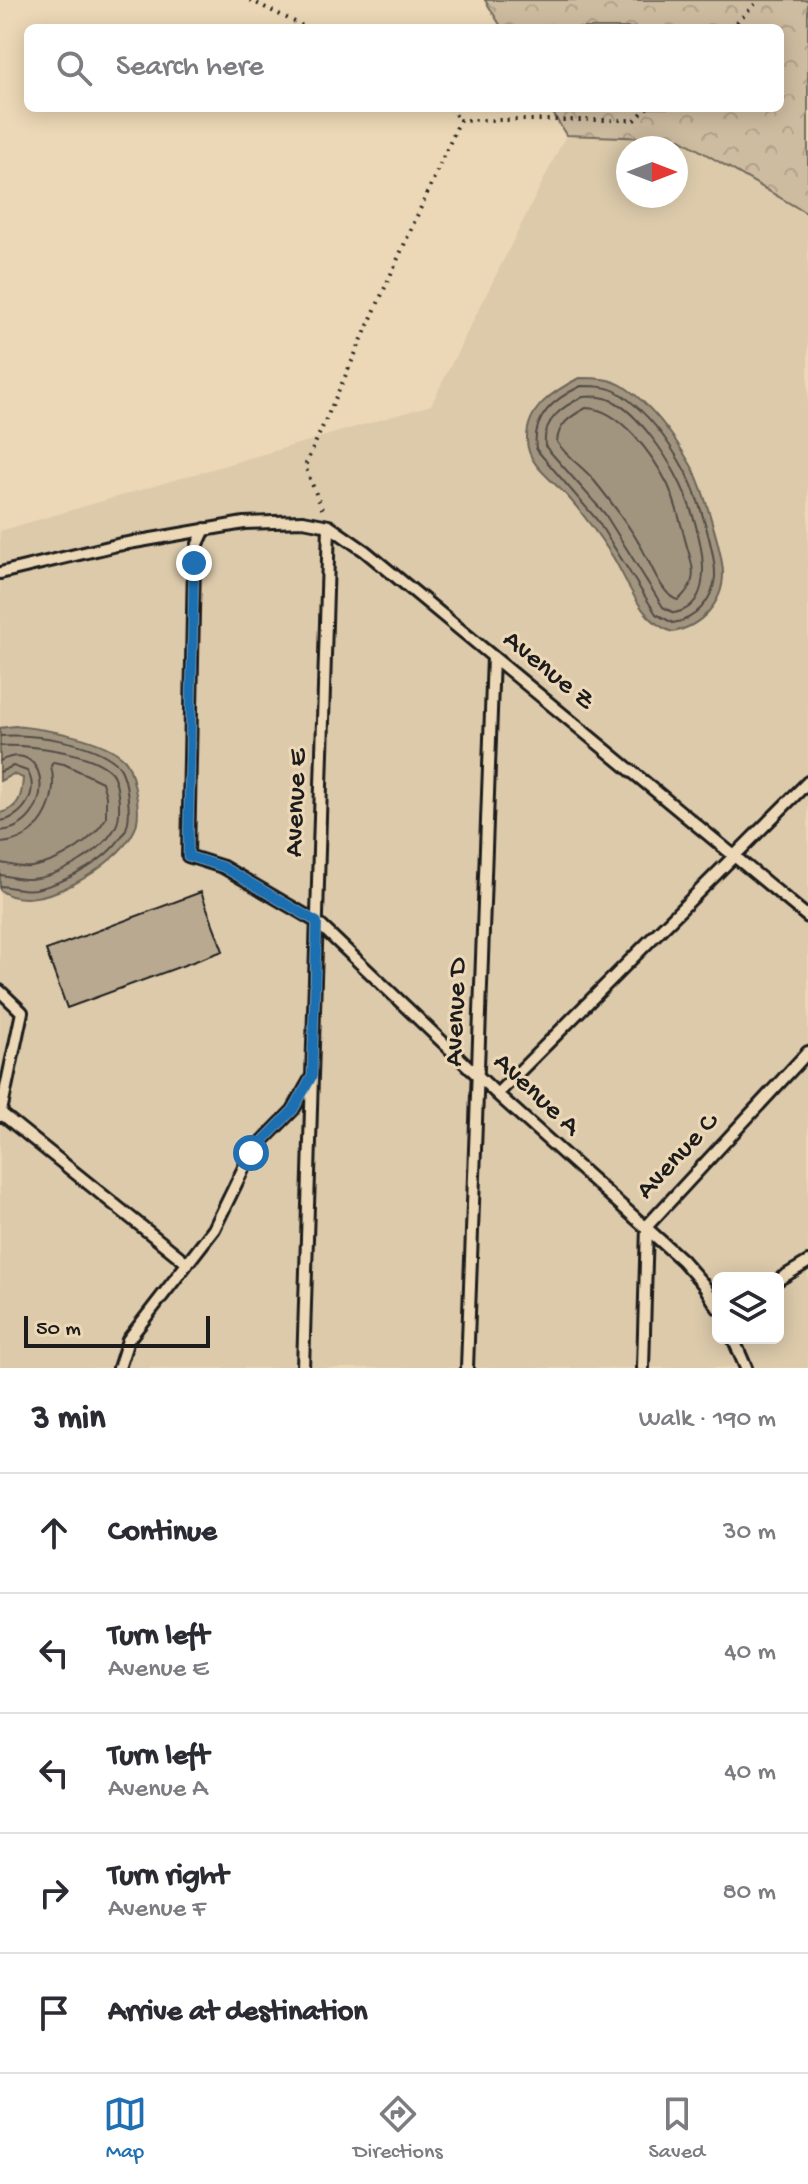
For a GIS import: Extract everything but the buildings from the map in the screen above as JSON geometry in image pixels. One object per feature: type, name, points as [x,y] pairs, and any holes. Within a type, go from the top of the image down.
[{"type":"lane","points":[[0,573],[117,545],[244,523],[303,521],[329,526]]},
{"type":"lane","name":"Avenue Z","points":[[329,526],[365,551],[808,917]]},
{"type":"lane","name":"Avenue E","points":[[303,1368],[329,526]]},
{"type":"lane","name":"Avenue A","points":[[205,529],[194,563],[188,856],[223,867],[317,922],[497,1094],[647,1226],[689,1268],[712,1300]]},
{"type":"lane","name":"Avenue D","points":[[467,1368],[493,657]]},
{"type":"lane","points":[[497,1094],[808,782]]},
{"type":"lane","points":[[0,991],[22,1012],[1,1115],[187,1263]]},
{"type":"lane","name":"Avenue C","points":[[643,1368],[647,1226],[808,1052]]},
{"type":"lane","points":[[119,1368],[128,1340],[214,1229],[251,1153],[293,1110],[312,1076]]},
{"type":"lane","points":[[784,1276],[808,1262]]},
{"type":"lane","points":[[736,1344],[746,1368]]},
{"type":"path","points":[[250,0],[299,24]]},
{"type":"path","points":[[735,24],[759,0]]},
{"type":"path","points":[[453,112],[460,120]]},
{"type":"path","points":[[460,120],[635,120],[643,112]]},
{"type":"path","points":[[329,526],[305,466],[460,120]]},
{"type":"shaded area","points":[[566,135],[616,137],[616,208],[688,208],[688,144],[808,214],[808,1368],[0,1368],[0,531],[431,405]]},
{"type":"green space","points":[[485,0],[808,0],[808,214],[688,144],[688,136],[566,135],[552,112],[784,112],[784,24],[500,24]]},
{"type":"water","points":[[579,378],[609,380],[636,396],[671,435],[698,479],[723,572],[715,603],[692,625],[672,632],[651,619],[592,527],[531,457],[528,429],[536,410],[551,395]]},
{"type":"water","points":[[15,726],[89,740],[116,752],[129,766],[138,805],[134,831],[111,858],[74,884],[54,893],[33,897],[15,897],[0,890],[0,813],[18,801],[23,778],[13,774],[0,781],[0,728]]},
{"type":"route","points":[[194,563],[188,856],[223,867],[317,922],[312,1076],[293,1110],[251,1153]]}]
